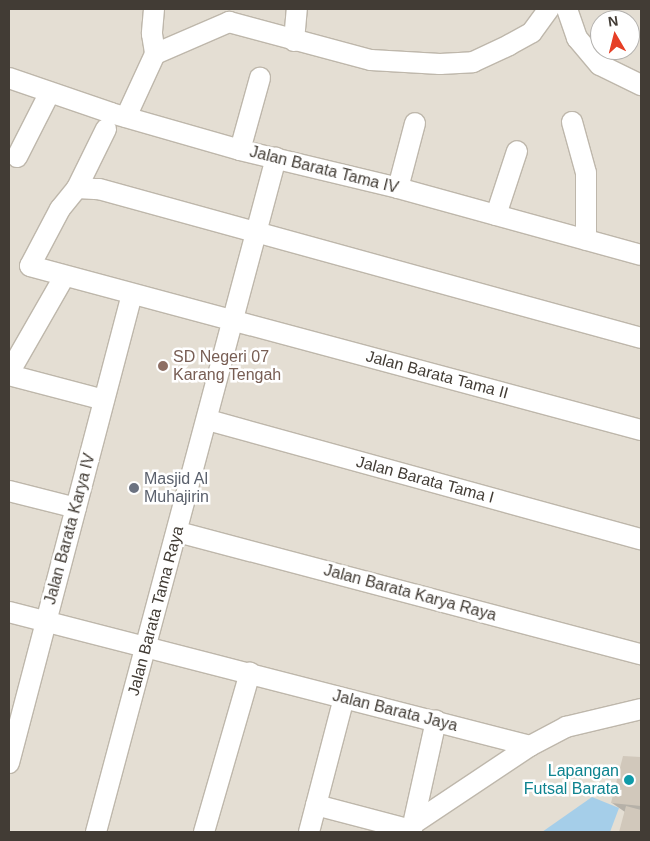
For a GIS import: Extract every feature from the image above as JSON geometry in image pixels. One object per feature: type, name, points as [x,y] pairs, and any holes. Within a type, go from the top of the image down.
[{"type":"street","points":[[126,117],[155,54],[152,34],[154,9]]},
{"type":"street","points":[[294,41],[297,9]]},
{"type":"street","points":[[155,54],[229,22],[294,41],[371,60],[474,62],[532,32],[549,9]]},
{"type":"street","points":[[567,9],[577,38],[600,65],[641,85]]},
{"type":"street","name":"Jalan Barata Tama IV","points":[[9,78],[49,94],[240,150],[398,188],[641,255]]},
{"type":"street","points":[[240,150],[260,78]]},
{"type":"street","points":[[17,156],[49,94]]},
{"type":"street","points":[[572,122],[586,173],[586,240]]},
{"type":"street","points":[[398,188],[415,123]]},
{"type":"street","points":[[106,129],[77,188],[99,190],[255,235],[641,338]]},
{"type":"street","points":[[496,215],[517,151]]},
{"type":"street","name":"Jalan Barata Tama Raya","points":[[96,832],[208,420],[276,158]]},
{"type":"street","name":"Jalan Barata Tama II","points":[[77,188],[65,201],[30,266],[64,277],[233,320],[641,430]]},
{"type":"street","points":[[64,277],[9,374],[104,400]]},
{"type":"street","name":"Jalan Barata Karya IV","points":[[9,763],[132,295]]},
{"type":"street","name":"Jalan Barata Tama I","points":[[208,420],[641,539]]},
{"type":"street","points":[[9,491],[76,508]]},
{"type":"street","name":"Jalan Barata Karya Raya","points":[[178,532],[641,654]]},
{"type":"street","name":"Jalan Barata Jaya","points":[[9,612],[530,746]]},
{"type":"street","points":[[204,832],[250,673]]},
{"type":"street","points":[[308,832],[344,698]]},
{"type":"street","points":[[316,805],[412,829],[530,746],[566,727],[641,709]]},
{"type":"street","points":[[412,829],[436,721]]},
{"type":"shaded area","points":[[9,9],[641,9],[641,832],[9,832]]},
{"type":"water","points":[[592,797],[619,808],[610,832],[542,832]]},
{"type":"building","name":"Lapangan Futsal Barata","points":[[623,756],[641,757],[641,806],[611,803]]},
{"type":"building","points":[[626,806],[641,810],[641,832],[619,832]]},
{"type":"place","name":"SD Negeri 07 Karang Tengah","points":[[163,366]]},
{"type":"place","name":"Masjid Al Muhajirin","points":[[134,488]]},
{"type":"place","name":"Lapangan Futsal Barata","points":[[629,780]]}]
